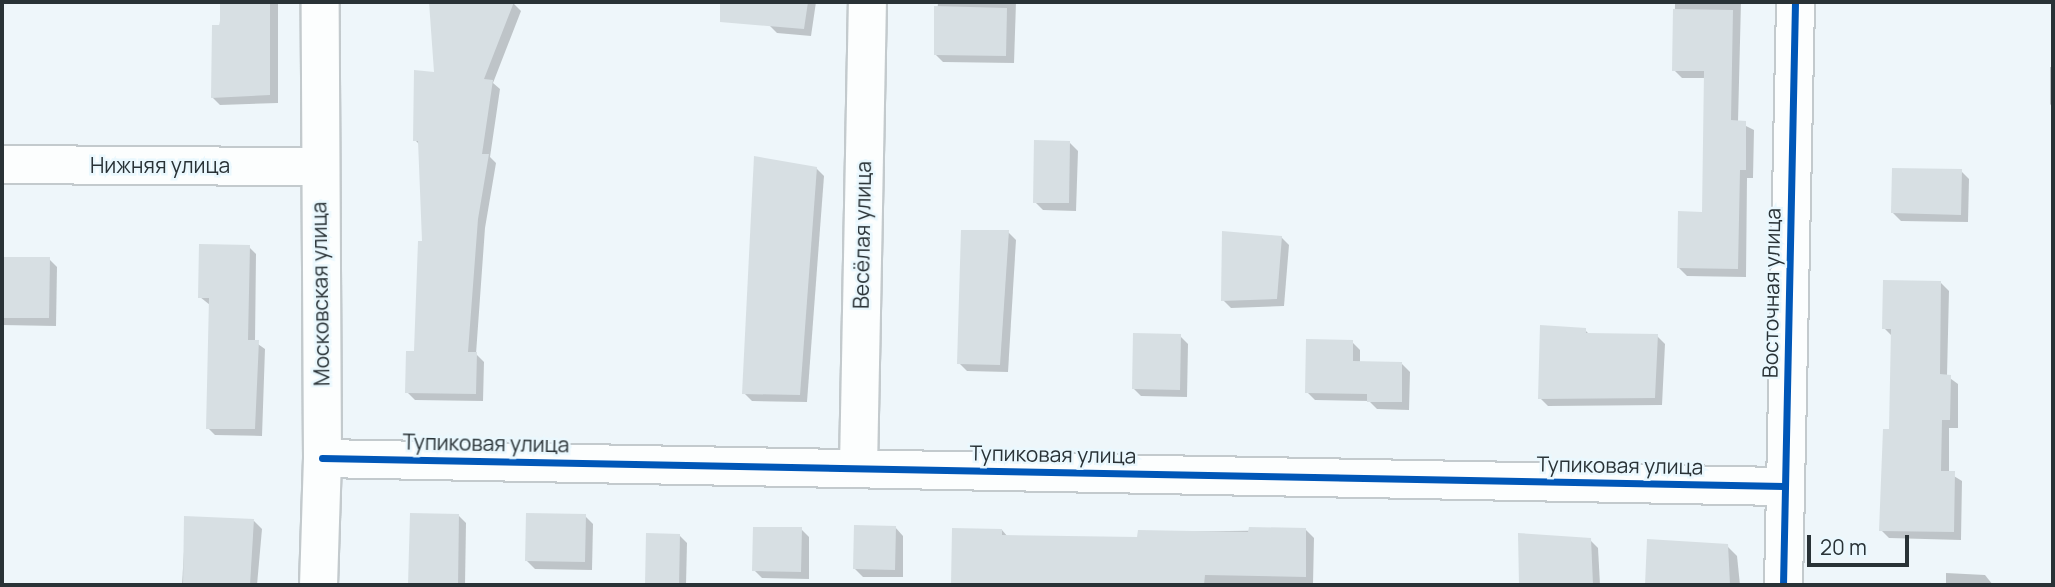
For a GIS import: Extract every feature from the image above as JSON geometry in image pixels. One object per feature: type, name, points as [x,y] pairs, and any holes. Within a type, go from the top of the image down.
[{"type":"street","name":"Московская улица","points":[[317,585],[322,458],[318,166],[320,2]]},
{"type":"street","name":"Весёлая улица","points":[[858,467],[867,2]]},
{"type":"street","name":"Восточная улица","points":[[1783,585],[1795,2]]},
{"type":"street","name":"Нижняя улица","points":[[2,164],[318,166]]},
{"type":"street","name":"Тупиковая улица","points":[[322,458],[1784,486]]},
{"type":"building","points":[[220,2],[270,2],[270,95],[211,98],[212,25],[220,25]]},
{"type":"building","points":[[429,2],[514,2],[484,79],[493,80],[482,154],[489,154],[478,219],[468,352],[477,352],[476,394],[405,393],[406,351],[414,351],[418,241],[422,241],[418,141],[413,141],[414,70],[434,72]]},
{"type":"building","points":[[720,2],[808,2],[804,29],[720,22]]},
{"type":"building","points":[[934,6],[1007,8],[1006,56],[934,55]]},
{"type":"building","points":[[1673,9],[1733,10],[1731,120],[1746,121],[1746,170],[1740,170],[1738,269],[1677,268],[1678,211],[1702,212],[1704,71],[1672,71]]},
{"type":"building","points":[[1034,140],[1070,141],[1069,203],[1033,203]]},
{"type":"building","points":[[754,156],[817,167],[800,395],[742,394]]},
{"type":"building","points":[[1892,168],[1962,169],[1961,215],[1891,213]]},
{"type":"building","points":[[961,230],[1009,230],[1000,365],[957,364]]},
{"type":"building","points":[[1222,231],[1282,236],[1277,299],[1221,301]]},
{"type":"building","points":[[199,244],[250,245],[248,340],[259,340],[255,429],[206,429],[209,298],[198,298]]},
{"type":"building","points":[[2,257],[50,257],[49,318],[2,318]]},
{"type":"building","points":[[1883,280],[1941,281],[1940,374],[1951,375],[1950,420],[1942,420],[1941,471],[1955,471],[1954,532],[1879,531],[1883,429],[1889,429],[1891,329],[1882,329]]},
{"type":"building","points":[[1540,325],[1586,328],[1586,333],[1658,334],[1655,398],[1538,399]]},
{"type":"building","points":[[1133,333],[1181,334],[1180,390],[1132,389]]},
{"type":"building","points":[[1306,339],[1353,340],[1353,361],[1402,362],[1402,402],[1367,402],[1367,394],[1305,393]]},
{"type":"building","points":[[410,513],[459,514],[458,585],[408,585]]},
{"type":"building","points":[[526,513],[586,514],[585,562],[525,561]]},
{"type":"building","points":[[184,516],[254,519],[250,585],[183,585]]},
{"type":"building","points":[[854,525],[896,526],[895,570],[853,569]]},
{"type":"building","points":[[753,527],[802,527],[801,572],[752,571]]},
{"type":"building","points":[[1249,527],[1306,528],[1306,577],[1205,575],[1204,585],[951,585],[952,528],[1002,529],[1002,535],[1137,537],[1138,530],[1248,532]]},
{"type":"building","points":[[646,533],[680,534],[679,585],[645,585]]},
{"type":"building","points":[[1518,533],[1591,538],[1593,585],[1519,585]]},
{"type":"building","points":[[1647,539],[1728,544],[1730,585],[1645,585]]},
{"type":"cycle path","points":[[1783,585],[1795,2]]},
{"type":"cycle path","points":[[322,458],[1784,486]]}]
